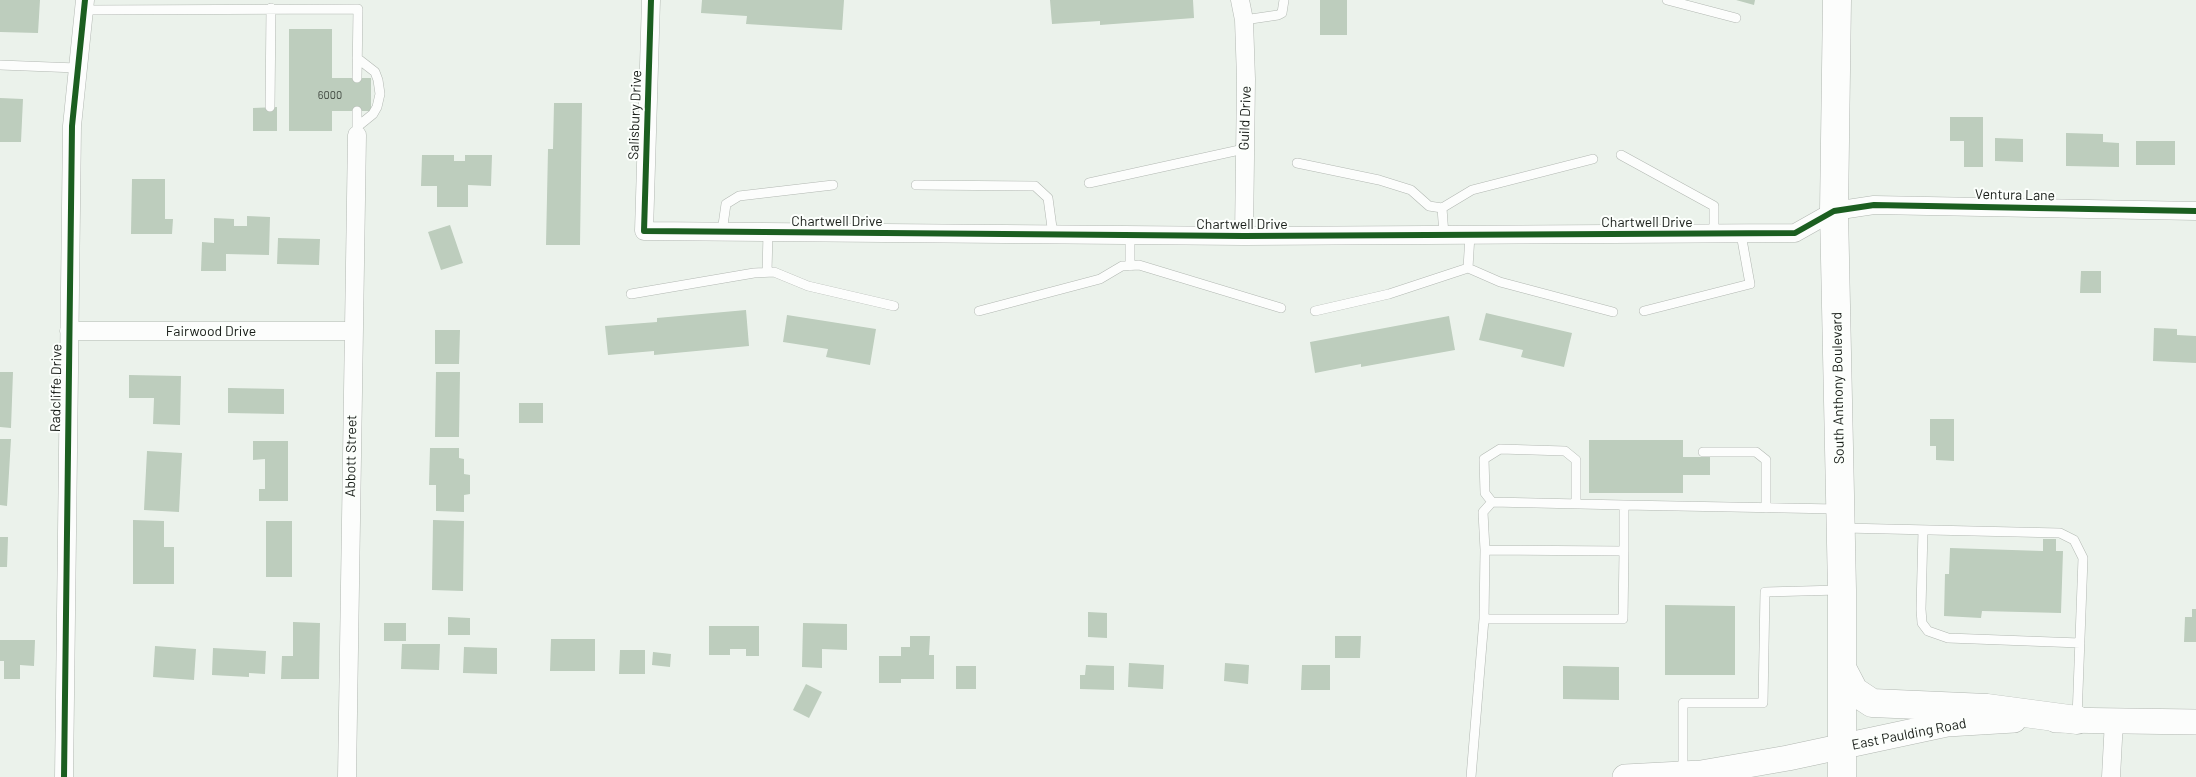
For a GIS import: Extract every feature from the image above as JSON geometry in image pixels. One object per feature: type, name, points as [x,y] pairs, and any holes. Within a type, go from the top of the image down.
[{"type":"main road","name":"South Anthony Boulevard","points":[[1837,0],[1834,211],[1842,590],[1842,777]]},
{"type":"main road","points":[[1842,668],[1854,692],[1872,703],[1958,705],[2077,720]]},
{"type":"main road","name":"East Paulding Road","points":[[1625,777],[1683,775],[1788,758],[1948,724],[2001,720],[2196,722]]},
{"type":"street","name":"Salisbury Drive","points":[[644,232],[651,0]]},
{"type":"street","name":"Guild Drive","points":[[1240,0],[1244,20],[1246,79],[1244,236]]},
{"type":"street","name":"Radcliffe Drive","points":[[64,777],[72,126],[85,5]]},
{"type":"street","name":"Abbott Street","points":[[347,777],[357,131]]},
{"type":"street","name":"Ventura Lane","points":[[1834,211],[1874,205],[2196,211]]},
{"type":"street","name":"Chartwell Drive","points":[[644,232],[1130,236],[1795,234],[1834,211]]},
{"type":"street","name":"Fairwood Drive","points":[[69,331],[353,331]]},
{"type":"street","points":[[2112,777],[2114,720]]},
{"type":"lane","points":[[1244,20],[1278,16],[1282,13],[1284,0]]},
{"type":"lane","points":[[1667,0],[1736,18]]},
{"type":"lane","points":[[85,5],[358,8],[357,78]]},
{"type":"lane","points":[[270,108],[271,8]]},
{"type":"lane","points":[[357,58],[375,72],[380,86],[377,107],[357,131]]},
{"type":"lane","points":[[0,64],[77,68]]},
{"type":"lane","points":[[357,112],[357,131]]},
{"type":"lane","points":[[1089,183],[1244,149]]},
{"type":"lane","points":[[1621,155],[1714,206],[1714,234]]},
{"type":"lane","points":[[1297,163],[1379,180],[1411,190],[1429,206],[1442,208],[1472,190],[1593,159]]},
{"type":"lane","points":[[722,232],[726,204],[739,196],[833,185]]},
{"type":"lane","points":[[916,185],[1035,186],[1048,198],[1053,235]]},
{"type":"lane","points":[[1442,208],[1444,235]]},
{"type":"lane","points":[[767,272],[768,233]]},
{"type":"lane","points":[[1644,311],[1750,284],[1741,234]]},
{"type":"lane","points":[[1468,268],[1470,235]]},
{"type":"lane","points":[[1130,236],[1130,266]]},
{"type":"lane","points":[[979,311],[1100,280],[1122,266],[1139,265],[1281,308]]},
{"type":"lane","points":[[1315,311],[1388,294],[1468,268],[1500,282],[1613,312]]},
{"type":"lane","points":[[631,294],[774,272],[808,286],[894,306]]},
{"type":"lane","points":[[1492,502],[1485,493],[1484,459],[1500,449],[1565,451],[1576,460],[1576,504]]},
{"type":"lane","points":[[1703,452],[1756,452],[1766,460],[1766,508]]},
{"type":"lane","points":[[1471,777],[1484,619],[1485,550],[1483,512],[1492,502],[1766,508],[1923,530],[2060,532],[2074,540],[2083,558],[2077,720]]},
{"type":"lane","points":[[1484,619],[1623,619],[1624,505]]},
{"type":"lane","points":[[1923,530],[1921,609],[1922,623],[1928,631],[1948,638],[2080,643]]},
{"type":"lane","points":[[1485,550],[1624,551]]},
{"type":"lane","points":[[1683,775],[1683,703],[1763,703],[1765,592],[1842,590]]},
{"type":"building","points":[[0,0],[40,0],[38,33],[0,32]]},
{"type":"building","points":[[702,0],[844,0],[842,30],[746,24],[747,16],[701,13]]},
{"type":"building","points":[[1050,0],[1193,0],[1194,18],[1100,25],[1100,21],[1052,24]]},
{"type":"building","points":[[1320,0],[1347,0],[1347,35],[1320,35]]},
{"type":"building","points":[[1736,0],[1755,0],[1754,5]]},
{"type":"building","points":[[289,29],[332,29],[332,78],[371,78],[371,111],[332,111],[332,131],[289,131]]},
{"type":"building","points":[[0,98],[23,99],[21,142],[0,142]]},
{"type":"building","points":[[554,103],[582,103],[580,245],[546,245],[548,149],[553,149]]},
{"type":"building","points":[[277,107],[277,131],[253,131],[253,108]]},
{"type":"building","points":[[1950,117],[1983,117],[1983,167],[1964,167],[1964,141],[1950,141]]},
{"type":"building","points":[[2066,133],[2103,134],[2103,142],[2119,143],[2119,167],[2066,166]]},
{"type":"building","points":[[1995,138],[2023,139],[2023,162],[1995,161]]},
{"type":"building","points":[[2136,141],[2175,141],[2175,165],[2136,165]]},
{"type":"building","points":[[422,155],[454,155],[454,161],[465,161],[465,155],[492,155],[491,186],[468,185],[468,207],[437,207],[437,186],[421,186]]},
{"type":"building","points":[[132,179],[165,179],[165,219],[173,219],[172,234],[131,234]]},
{"type":"building","points":[[247,216],[270,217],[269,255],[226,254],[226,271],[201,271],[202,242],[214,243],[214,218],[234,219],[234,226],[247,226]]},
{"type":"building","points":[[450,225],[463,263],[441,270],[428,232]]},
{"type":"building","points":[[278,238],[320,239],[319,265],[277,264]]},
{"type":"building","points":[[2081,271],[2101,271],[2101,293],[2080,293]]},
{"type":"building","points":[[746,310],[749,346],[654,355],[654,351],[608,355],[605,326],[657,322],[657,318]]},
{"type":"building","points":[[1486,313],[1572,333],[1564,367],[1521,357],[1523,350],[1479,340]]},
{"type":"building","points":[[787,315],[876,329],[870,365],[826,357],[828,349],[783,342]]},
{"type":"building","points":[[1449,316],[1455,350],[1361,367],[1361,364],[1315,373],[1310,342]]},
{"type":"building","points":[[2154,328],[2177,329],[2177,335],[2196,336],[2196,363],[2153,361]]},
{"type":"building","points":[[435,330],[460,330],[459,364],[435,364]]},
{"type":"building","points":[[0,372],[13,372],[11,428],[0,427]]},
{"type":"building","points":[[436,372],[460,372],[459,437],[435,437]]},
{"type":"building","points":[[129,375],[181,376],[180,425],[153,424],[154,398],[129,398]]},
{"type":"building","points":[[228,388],[284,389],[284,414],[228,413]]},
{"type":"building","points":[[519,403],[543,403],[543,423],[519,423]]},
{"type":"building","points":[[1930,419],[1954,419],[1954,461],[1936,460],[1936,446],[1930,446]]},
{"type":"building","points":[[0,439],[11,439],[7,506],[0,505]]},
{"type":"building","points":[[1589,440],[1683,440],[1683,457],[1710,457],[1710,475],[1683,475],[1683,493],[1589,493]]},
{"type":"building","points":[[253,441],[288,441],[288,501],[259,501],[259,489],[265,489],[265,459],[253,460]]},
{"type":"building","points":[[430,448],[459,448],[459,458],[464,459],[464,474],[470,475],[470,494],[464,495],[464,512],[436,511],[436,485],[429,485]]},
{"type":"building","points":[[147,451],[182,453],[179,512],[144,510]]},
{"type":"building","points":[[133,520],[164,521],[164,547],[174,547],[174,584],[133,584]]},
{"type":"building","points":[[433,520],[464,521],[463,591],[432,590]]},
{"type":"building","points":[[266,521],[292,521],[292,577],[266,577]]},
{"type":"building","points":[[0,537],[8,537],[7,567],[0,567]]},
{"type":"building","points":[[2043,539],[2056,539],[2056,551],[2063,551],[2061,613],[1982,611],[1981,618],[1944,616],[1945,574],[1949,574],[1950,548],[2043,551]]},
{"type":"building","points":[[1665,605],[1735,606],[1735,675],[1665,675]]},
{"type":"building","points":[[2192,609],[2196,609],[2196,642],[2184,642],[2185,617],[2192,617]]},
{"type":"building","points":[[1088,612],[1107,613],[1107,638],[1088,637]]},
{"type":"building","points":[[448,617],[470,618],[470,635],[448,635]]},
{"type":"building","points":[[293,622],[320,623],[319,679],[281,679],[282,656],[293,656]]},
{"type":"building","points":[[384,623],[406,623],[406,641],[384,641]]},
{"type":"building","points":[[803,623],[847,624],[847,650],[822,649],[822,668],[802,667]]},
{"type":"building","points":[[709,626],[759,626],[759,656],[746,656],[746,649],[730,649],[730,655],[709,655]]},
{"type":"building","points":[[910,636],[930,636],[929,655],[934,655],[934,679],[901,679],[901,683],[879,683],[879,656],[901,656],[901,647],[910,647]]},
{"type":"building","points":[[1335,636],[1361,636],[1360,658],[1335,658]]},
{"type":"building","points":[[551,639],[595,639],[595,671],[550,671]]},
{"type":"building","points":[[0,640],[35,640],[34,666],[20,665],[20,679],[4,679],[4,661],[0,661]]},
{"type":"building","points":[[402,644],[440,644],[439,670],[401,669]]},
{"type":"building","points":[[155,646],[196,649],[194,680],[153,677]]},
{"type":"building","points":[[464,647],[497,648],[497,674],[463,673]]},
{"type":"building","points":[[213,648],[266,651],[265,674],[249,673],[249,677],[212,675]]},
{"type":"building","points":[[620,650],[645,650],[645,674],[619,674]]},
{"type":"building","points":[[653,652],[671,654],[670,667],[652,665]]},
{"type":"building","points":[[1129,663],[1164,665],[1163,689],[1128,687]]},
{"type":"building","points":[[1225,663],[1249,665],[1248,684],[1224,681]]},
{"type":"building","points":[[1086,665],[1114,666],[1114,690],[1080,689],[1080,675],[1085,675]]},
{"type":"building","points":[[1302,665],[1330,665],[1330,690],[1301,690]]},
{"type":"building","points":[[956,666],[976,666],[976,689],[956,689]]},
{"type":"building","points":[[1563,666],[1619,667],[1619,700],[1563,699]]},
{"type":"building","points":[[806,684],[822,692],[809,718],[793,710]]},
{"type":"cycle path","points":[[64,777],[72,126],[85,0]]},
{"type":"cycle path","points":[[651,0],[644,231],[1244,236],[1795,233],[1834,211],[1874,205],[2196,211]]}]
